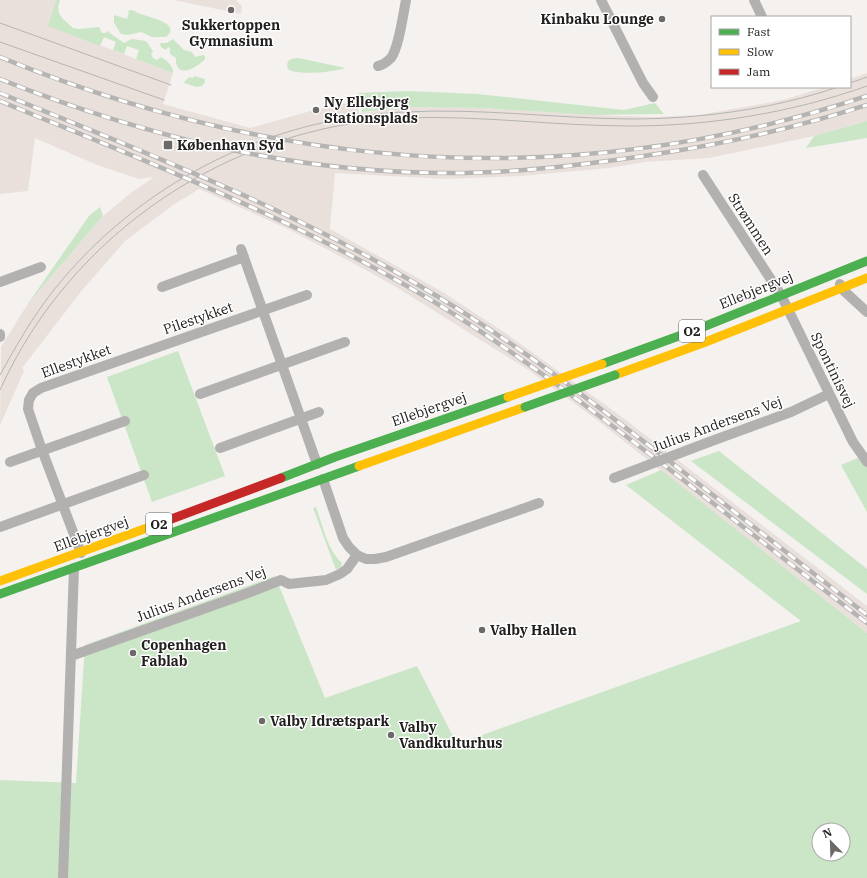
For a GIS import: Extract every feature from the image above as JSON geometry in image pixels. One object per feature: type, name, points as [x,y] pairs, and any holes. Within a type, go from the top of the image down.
[{"type":"main road","name":"Ellebjergvej","points":[[0,581],[80,553],[317,464],[698,329],[867,261]]},
{"type":"main road","name":"Ellebjergvej","points":[[0,594],[704,343],[867,278]]},
{"type":"street","points":[[378,66],[387,62],[392,56],[398,40],[406,0]]},
{"type":"street","points":[[601,0],[643,83],[653,97]]},
{"type":"street","points":[[754,0],[762,16]]},
{"type":"street","name":"Strømmen","points":[[703,175],[781,295],[788,310]]},
{"type":"street","points":[[162,287],[243,253],[317,464]]},
{"type":"street","points":[[0,282],[41,267]]},
{"type":"street","points":[[836,274],[842,289],[860,308],[867,312]]},
{"type":"street","name":"Pilestykket","points":[[142,353],[308,295]]},
{"type":"street","name":"Spontinisvej","points":[[788,310],[853,442],[867,462]]},
{"type":"street","points":[[200,394],[345,342]]},
{"type":"street","name":"Ellestykket","points":[[80,553],[28,409],[30,400],[33,393],[40,388],[142,353]]},
{"type":"street","name":"Julius Andersens Vej","points":[[614,478],[791,412],[829,394]]},
{"type":"street","points":[[220,448],[319,412]]},
{"type":"street","points":[[10,462],[125,421]]},
{"type":"street","points":[[0,527],[144,475]]},
{"type":"street","points":[[323,479],[343,538],[357,555],[366,559],[386,557],[539,504]]},
{"type":"street","name":"Julius Andersens Vej","points":[[71,656],[281,580],[289,584],[326,580],[347,569],[357,555]]},
{"type":"street","points":[[63,878],[74,568]]},
{"type":"shaded area","points":[[0,0],[56,0],[49,26],[173,73],[163,104],[250,128],[314,110],[357,101],[359,113],[410,107],[482,108],[593,115],[655,117],[699,115],[783,100],[822,88],[851,88],[851,79],[867,73],[867,121],[814,136],[709,158],[645,162],[609,168],[520,176],[445,179],[335,173],[330,229],[441,291],[504,332],[618,414],[867,606],[867,633],[597,420],[530,371],[396,287],[351,262],[288,229],[199,189],[173,205],[125,241],[83,289],[22,368],[24,371],[0,425],[1,347],[27,305],[103,216],[132,192],[154,177],[139,179],[97,165],[35,138],[28,191],[0,194]]},
{"type":"shaded area","name":"Sukkertoppen Gymnasium","points":[[174,0],[236,0],[242,6],[241,14]]},
{"type":"green space","points":[[56,0],[60,0],[58,7],[62,18],[73,28],[79,29],[99,27],[102,33],[107,31],[124,43],[132,39],[146,41],[153,51],[151,54],[153,58],[157,60],[161,57],[165,60],[171,66],[173,73],[136,59],[139,50],[127,46],[124,54],[113,50],[116,42],[104,37],[100,46],[48,26]]},
{"type":"green space","points":[[132,10],[162,21],[170,28],[170,32],[166,37],[152,37],[141,32],[127,35],[121,34],[114,23],[114,15],[127,19],[129,12],[127,11]]},
{"type":"green space","points":[[173,39],[184,50],[192,52],[195,57],[203,55],[205,56],[205,59],[197,66],[187,70],[179,69],[176,58],[170,54],[170,48],[168,47],[166,50],[160,45],[161,43],[167,43]]},
{"type":"green space","points":[[295,58],[345,68],[316,73],[292,71],[288,69],[287,64],[289,60]]},
{"type":"green space","points":[[194,76],[205,79],[202,86],[197,87],[184,83],[189,77],[193,78]]},
{"type":"green space","points":[[408,91],[477,94],[624,110],[655,103],[664,114],[593,115],[482,108],[410,107],[362,112],[358,93]]},
{"type":"green space","points":[[867,121],[867,138],[806,148],[814,136]]},
{"type":"green space","points":[[100,207],[103,216],[27,305],[89,216]]},
{"type":"green space","points":[[178,351],[225,476],[152,502],[107,377]]},
{"type":"green space","points":[[719,451],[867,569],[867,594],[691,461]]},
{"type":"green space","points":[[858,458],[867,467],[867,512],[841,465]]},
{"type":"green space","name":"Valby Idrætspark","points":[[661,470],[867,633],[867,878],[0,878],[0,780],[76,783],[85,645],[275,576],[325,698],[417,666],[457,744],[801,621],[626,485]]},
{"type":"green space","points":[[316,507],[329,544],[342,563],[341,567],[336,570],[313,508]]},
{"type":"tram line","points":[[0,23],[171,85]]},
{"type":"tram line","points":[[0,42],[164,100]]},
{"type":"tram line","points":[[851,83],[867,77]]},
{"type":"tram line","points":[[0,390],[31,333],[69,282],[113,237],[164,198],[219,166],[278,142],[340,126],[404,118],[432,117],[489,119],[602,126],[690,124],[780,111],[809,104],[867,86]]},
{"type":"tram line","points":[[0,375],[45,301],[87,253],[124,219],[165,189],[209,164],[255,143],[303,127],[353,117],[404,112],[460,111],[600,118],[655,119],[734,112],[786,102],[835,88]]},
{"type":"railway","points":[[0,57],[107,96],[214,126],[322,146],[430,157],[539,157],[648,148],[757,127],[867,96]]},
{"type":"railway","points":[[0,79],[55,100],[110,118],[221,148],[278,159],[335,166],[393,171],[451,173],[501,172],[551,168],[678,151],[814,121],[867,105]]},
{"type":"railway","points":[[0,93],[224,186],[334,239],[388,267],[440,298],[501,337],[590,401],[867,615]]},
{"type":"railway","points":[[0,101],[167,170],[276,219],[384,273],[436,303],[467,322],[527,363],[586,406],[867,623]]},
{"type":"traffic: fast","points":[[602,364],[698,329],[867,261]]},
{"type":"traffic: fast","points":[[525,407],[615,375]]},
{"type":"traffic: fast","points":[[281,478],[335,457],[508,397]]},
{"type":"traffic: fast","points":[[0,594],[359,466]]},
{"type":"traffic: slow","points":[[615,375],[703,343],[867,278]]},
{"type":"traffic: slow","points":[[508,397],[602,364]]},
{"type":"traffic: slow","points":[[359,466],[525,407]]},
{"type":"traffic: slow","points":[[0,581],[158,524]]},
{"type":"traffic: jam","points":[[158,524],[281,478]]},
{"type":"place","name":"Sukkertoppen Gymnasium","points":[[231,10]]},
{"type":"place","name":"Kinbaku Lounge","points":[[662,19]]},
{"type":"place","name":"Ny Ellebjerg Stationsplads","points":[[316,110]]},
{"type":"place","name":"København Syd","points":[[168,145]]},
{"type":"place","name":"Valby Hallen","points":[[482,630]]},
{"type":"place","name":"Copenhagen Fablab","points":[[133,653]]},
{"type":"place","name":"Valby Idrætspark","points":[[262,721]]},
{"type":"place","name":"Valby Vandkulturhus","points":[[391,735]]}]
